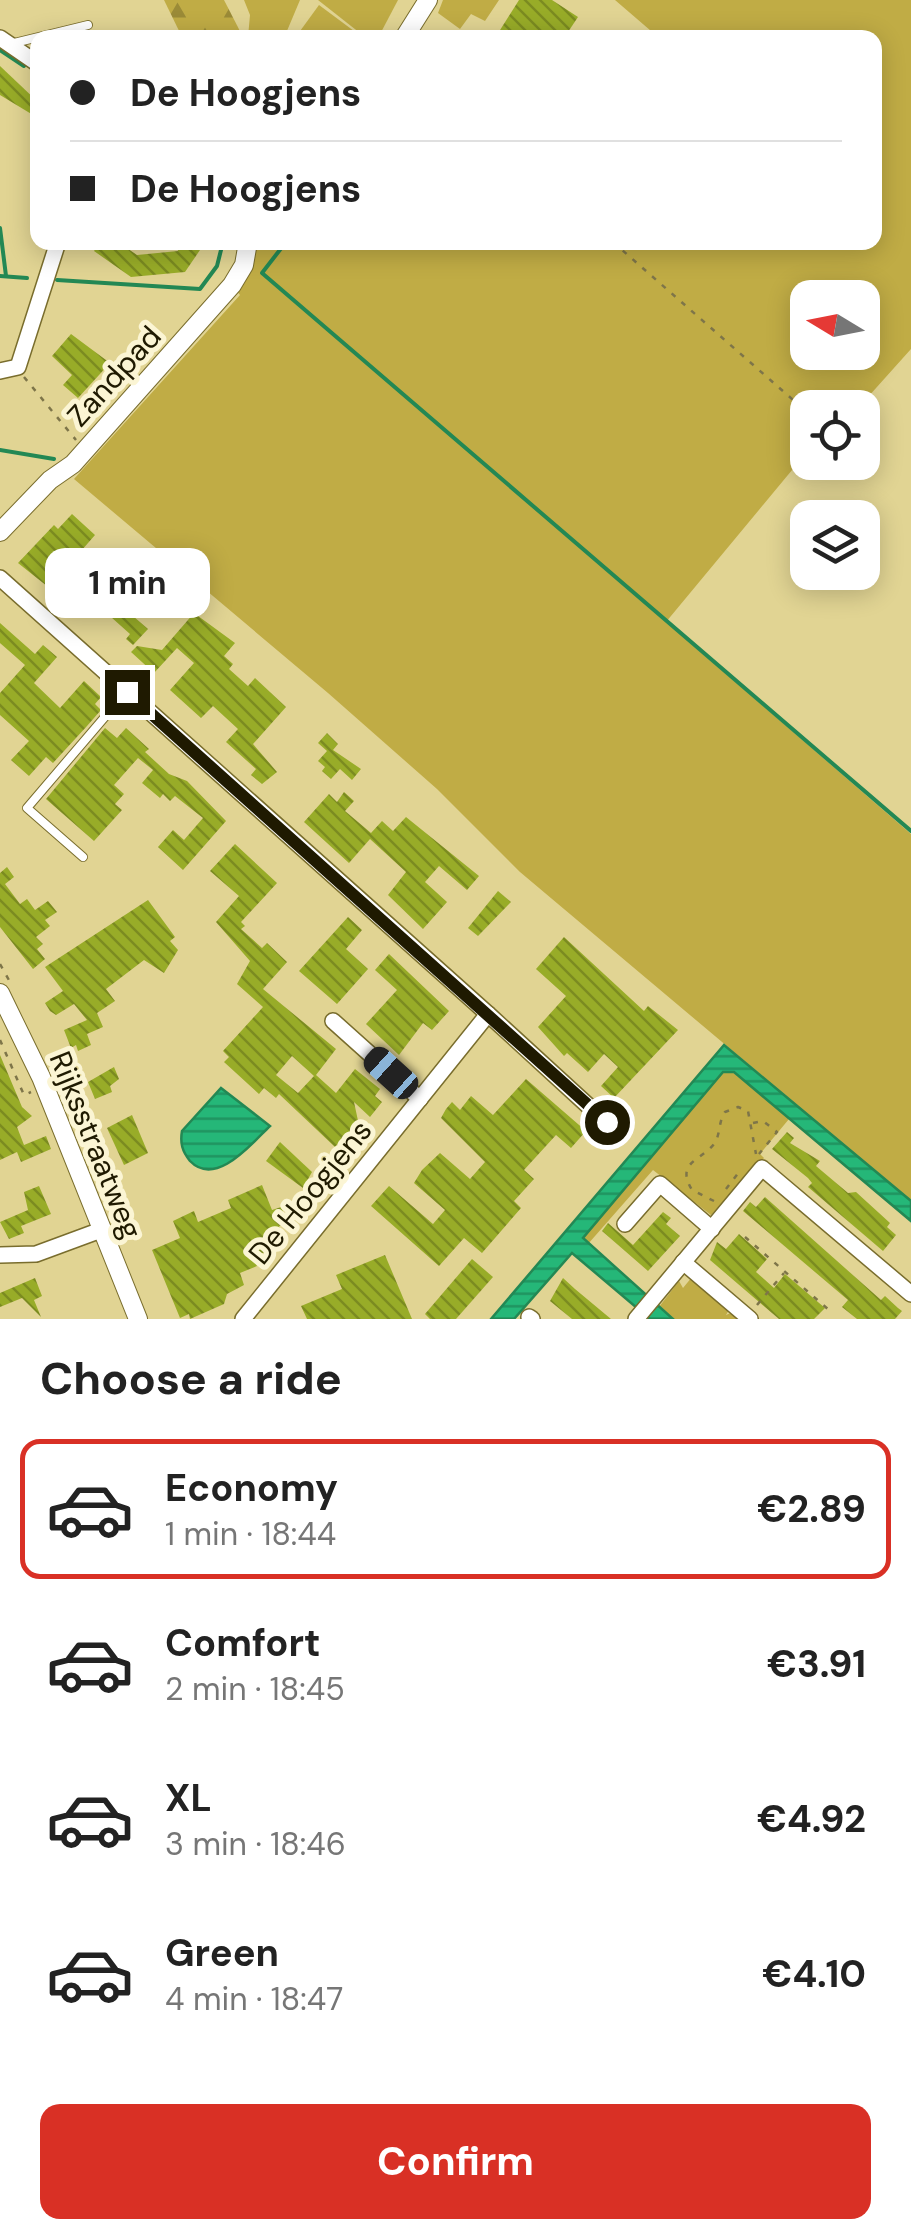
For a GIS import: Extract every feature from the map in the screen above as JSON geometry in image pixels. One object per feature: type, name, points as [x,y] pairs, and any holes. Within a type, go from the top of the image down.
[{"type":"street","points":[[409,30],[428,0]]},
{"type":"street","points":[[5,41],[30,58]]},
{"type":"street","points":[[0,371],[18,367],[55,250]]},
{"type":"street","name":"Zandpad","points":[[0,532],[50,480],[72,464],[232,285],[244,265],[247,250]]},
{"type":"street","points":[[0,578],[607,1122]]},
{"type":"street","name":"Rijksstraatweg","points":[[2,1000],[138,1319]]},
{"type":"street","name":"De Hoogjens","points":[[243,1319],[488,1014]]},
{"type":"street","points":[[333,1021],[420,1099]]},
{"type":"street","points":[[637,1318],[724,1214],[754,1164],[911,1294]]},
{"type":"street","points":[[625,1224],[660,1184],[712,1228]]},
{"type":"street","points":[[0,1255],[36,1254],[101,1230]]},
{"type":"street","points":[[683,1262],[749,1318]]},
{"type":"lane","points":[[62,30],[88,25]]},
{"type":"lane","points":[[5,41],[30,36]]},
{"type":"lane","points":[[83,857],[27,808],[127,692]]},
{"type":"path","points":[[623,250],[790,396]]},
{"type":"path","points":[[18,367],[77,442]]},
{"type":"path","name":"Rijksstraatweg","points":[[0,1040],[24,1095],[36,1090]]},
{"type":"path","points":[[724,1214],[713,1198],[692,1190],[688,1184],[688,1164],[713,1145],[725,1112],[743,1108],[752,1124],[754,1164]]},
{"type":"path","points":[[713,1198],[721,1196],[733,1176],[754,1164],[777,1132],[763,1121],[752,1124]]},
{"type":"path","points":[[745,1237],[828,1310]]},
{"type":"path","points":[[749,1318],[785,1272]]},
{"type":"green space","points":[[164,0],[224,0],[239,30],[179,30]]},
{"type":"green space","points":[[244,0],[300,0],[287,30],[249,30],[250,15]]},
{"type":"green space","points":[[318,0],[398,0],[382,30],[356,30]]},
{"type":"green space","points":[[443,0],[499,0],[485,21],[471,14],[460,29],[438,13]]},
{"type":"green space","points":[[615,0],[911,0],[911,349],[874,390],[790,390],[790,472],[666,622],[911,834],[911,1201],[520,872],[437,789],[74,479],[240,295],[235,289],[256,250],[882,250],[882,30],[650,30]]},
{"type":"green space","points":[[319,5],[353,30],[301,30]]},
{"type":"green space","points":[[723,1072],[733,1072],[789,1119],[760,1154],[764,1158],[711,1215],[653,1170],[588,1244],[582,1238]]},
{"type":"green space","points":[[692,1277],[729,1310],[726,1315],[733,1312],[740,1319],[673,1319],[659,1307],[679,1281],[683,1288]]},
{"type":"shaded area","points":[[724,1045],[911,1201],[911,1221],[734,1072],[723,1072],[583,1238],[673,1319],[650,1319],[572,1253],[514,1319],[491,1319]]},
{"type":"shaded area","points":[[221,1088],[270,1126],[233,1160],[211,1169],[200,1168],[185,1154],[182,1131]]},
{"type":"building","points":[[519,0],[552,0],[578,17],[569,30],[500,30]]},
{"type":"building","points":[[0,66],[30,94],[30,113],[0,95]]},
{"type":"building","points":[[130,250],[137,255],[200,250],[185,272],[131,277],[94,251]]},
{"type":"building","points":[[71,334],[110,363],[78,398],[63,385],[72,375],[52,356]]},
{"type":"building","points":[[72,514],[95,535],[61,574],[80,590],[84,586],[91,592],[83,602],[76,595],[67,602],[18,563],[54,525],[58,529]]},
{"type":"building","points":[[133,575],[153,594],[133,616],[148,629],[133,645],[126,639],[130,634],[102,609]]},
{"type":"building","points":[[194,613],[235,643],[224,656],[233,664],[229,669],[248,686],[255,678],[286,707],[253,744],[277,772],[262,784],[251,775],[256,769],[226,742],[238,729],[213,706],[201,718],[170,690],[194,663],[177,648],[154,673],[131,652],[137,646],[162,650]]},
{"type":"building","points":[[0,623],[35,654],[43,645],[57,657],[34,683],[60,708],[84,681],[101,697],[95,704],[101,710],[87,726],[53,763],[46,757],[29,776],[11,760],[29,741],[0,715],[0,693],[25,665],[0,643]]},
{"type":"building","points":[[105,728],[117,738],[126,728],[149,749],[145,752],[169,774],[187,781],[226,821],[183,870],[158,847],[173,830],[184,840],[203,818],[175,796],[170,801],[163,794],[160,798],[142,783],[153,770],[138,758],[114,785],[124,794],[115,804],[122,810],[94,841],[46,799]]},
{"type":"building","points":[[327,733],[338,744],[333,750],[361,769],[352,780],[340,769],[331,779],[322,771],[325,767],[318,761],[327,751],[318,743]]},
{"type":"building","points":[[344,792],[354,801],[345,811],[371,833],[382,821],[393,831],[406,817],[479,876],[467,890],[439,866],[425,882],[447,902],[423,929],[388,895],[406,872],[370,839],[349,863],[304,822],[329,794],[337,802]]},
{"type":"building","points":[[235,844],[277,883],[241,922],[245,926],[241,929],[262,948],[267,943],[287,962],[263,989],[336,1049],[316,1075],[336,1093],[355,1069],[380,1089],[375,1096],[382,1102],[370,1117],[354,1102],[360,1130],[348,1145],[341,1140],[335,1147],[279,1094],[276,1098],[264,1088],[259,1094],[224,1062],[229,1057],[223,1051],[263,1007],[237,984],[250,961],[216,922],[239,896],[210,871]],"holes":[[[292,1056],[314,1076],[298,1093],[276,1075]]]},
{"type":"building","points":[[7,867],[14,877],[5,884],[20,904],[27,899],[35,910],[48,901],[57,912],[45,920],[50,926],[36,937],[43,944],[37,949],[45,959],[33,969],[0,927],[0,873]]},
{"type":"building","points":[[498,891],[511,902],[478,936],[468,928]]},
{"type":"building","points":[[148,900],[175,937],[170,941],[178,950],[164,973],[144,960],[106,989],[115,1001],[97,1013],[103,1027],[87,1034],[91,1045],[78,1051],[76,1045],[71,1048],[64,1030],[87,1020],[74,1004],[56,1015],[50,1011],[45,1003],[63,991],[45,967]]},
{"type":"building","points":[[348,917],[362,930],[346,949],[368,969],[337,1004],[299,971]]},
{"type":"building","points":[[564,937],[644,1011],[648,1006],[678,1030],[614,1098],[601,1086],[618,1067],[604,1054],[588,1072],[567,1053],[564,1056],[538,1027],[566,996],[536,969]]},
{"type":"building","points":[[389,954],[449,1011],[432,1030],[423,1023],[399,1055],[366,1024],[397,990],[375,970]]},
{"type":"building","points":[[0,1055],[22,1107],[32,1116],[17,1127],[24,1145],[46,1136],[51,1149],[21,1162],[17,1152],[0,1160]]},
{"type":"building","points":[[114,1067],[119,1079],[110,1086],[112,1092],[95,1099],[88,1082]]},
{"type":"building","points":[[526,1079],[586,1131],[571,1148],[556,1135],[524,1170],[534,1179],[514,1201],[521,1208],[482,1253],[464,1238],[439,1266],[371,1206],[389,1186],[433,1224],[445,1210],[414,1183],[422,1170],[440,1153],[470,1179],[485,1162],[441,1118],[446,1109],[452,1102],[460,1110],[471,1096],[493,1115]]},
{"type":"building","points":[[132,1115],[148,1153],[124,1165],[107,1128]]},
{"type":"building","points":[[787,1132],[794,1138],[790,1143],[820,1161],[816,1166],[848,1193],[856,1192],[890,1223],[887,1227],[896,1235],[883,1251],[808,1187],[812,1183],[808,1178],[772,1149]]},
{"type":"building","points":[[280,1142],[312,1172],[303,1188],[266,1161]]},
{"type":"building","points":[[262,1185],[272,1210],[281,1207],[288,1223],[279,1226],[283,1235],[266,1242],[270,1250],[253,1257],[257,1266],[240,1273],[244,1285],[227,1294],[224,1304],[190,1319],[189,1314],[180,1318],[152,1250],[180,1238],[173,1221],[194,1211],[198,1222],[231,1208],[228,1200]]},
{"type":"building","points":[[39,1186],[51,1214],[21,1226],[24,1233],[9,1239],[0,1222],[28,1210],[24,1192]]},
{"type":"building","points":[[765,1197],[881,1300],[885,1296],[902,1311],[895,1319],[857,1319],[842,1307],[848,1300],[743,1211],[750,1202],[756,1207]]},
{"type":"building","points":[[663,1212],[671,1218],[666,1224],[680,1236],[648,1271],[602,1231],[608,1223],[633,1245]]},
{"type":"building","points":[[739,1234],[767,1259],[756,1272],[774,1288],[785,1274],[825,1308],[814,1319],[779,1319],[710,1260],[717,1242],[726,1249]]},
{"type":"building","points":[[385,1255],[412,1319],[307,1319],[301,1306],[342,1289],[336,1275]]},
{"type":"building","points":[[472,1259],[493,1277],[456,1319],[430,1319],[425,1314]]},
{"type":"building","points":[[35,1278],[42,1296],[34,1300],[41,1317],[22,1298],[0,1307],[0,1293]]},
{"type":"building","points":[[563,1278],[611,1319],[572,1319],[550,1301]]},
{"type":"waterway","points":[[0,50],[24,66]]},
{"type":"waterway","points":[[0,228],[6,276]]},
{"type":"waterway","points":[[57,280],[200,289],[217,266],[221,250]]},
{"type":"waterway","points":[[280,250],[262,273],[911,831]]},
{"type":"waterway","points":[[0,276],[27,278]]},
{"type":"waterway","points":[[0,450],[54,459]]},
{"type":"route","points":[[127,692],[607,1122]]}]
